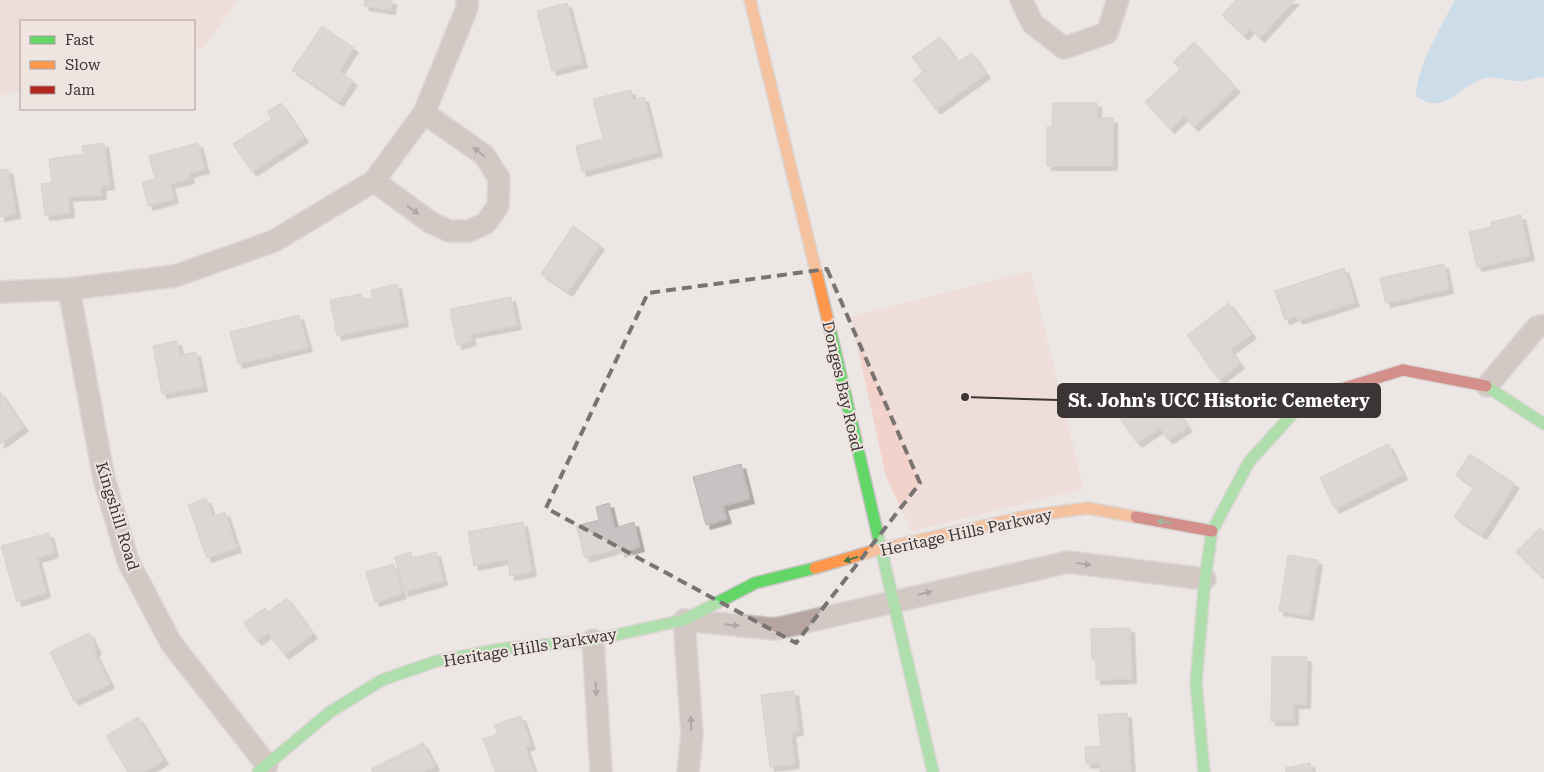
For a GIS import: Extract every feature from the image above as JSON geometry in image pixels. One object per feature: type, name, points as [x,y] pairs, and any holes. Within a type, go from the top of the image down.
[{"type":"street","points":[[0,292],[69,289],[175,276],[265,244],[374,181],[424,113],[467,8],[467,0]]},
{"type":"street","name":"Donges Bay Road","points":[[750,0],[933,772]]},
{"type":"street","points":[[1021,0],[1033,24],[1064,48],[1107,33],[1118,0]]},
{"type":"street","points":[[374,181],[430,222],[448,231],[469,231],[486,222],[498,206],[499,178],[484,155],[424,113]]},
{"type":"street","name":"Kingshill Road","points":[[69,289],[104,479],[128,561],[172,643],[262,768]]},
{"type":"street","points":[[1487,386],[1537,327],[1544,326]]},
{"type":"street","points":[[1204,772],[1196,682],[1205,579],[1212,531],[1249,462],[1305,400],[1403,370],[1487,386],[1543,423]]},
{"type":"street","name":"Heritage Hills Parkway","points":[[262,768],[330,712],[382,680],[437,661],[501,649],[594,640],[684,620],[755,583],[850,559],[880,549],[1028,516],[1088,508],[1212,531]]},
{"type":"street","name":"Heritage Hills Parkway","points":[[684,620],[774,629],[1068,562],[1205,579]]},
{"type":"street","points":[[684,620],[692,734],[688,772]]},
{"type":"street","points":[[594,640],[601,772]]},
{"type":"highlighted area","points":[[827,269],[920,483],[796,643],[546,508],[648,293]]},
{"type":"shaded area","points":[[0,0],[238,0],[203,48],[195,50],[195,20],[20,20],[20,90],[0,96]]},
{"type":"shaded area","points":[[1030,271],[1084,489],[912,531],[886,477],[851,317]]},
{"type":"water","points":[[1455,0],[1544,0],[1544,77],[1521,81],[1486,78],[1477,81],[1444,101],[1436,103],[1426,102],[1416,96],[1420,73],[1425,60]]},
{"type":"building","points":[[365,0],[392,0],[391,10],[364,6]]},
{"type":"building","points":[[1236,0],[1295,0],[1260,38],[1250,29],[1244,36],[1222,15]]},
{"type":"building","points":[[567,3],[583,63],[552,71],[537,11]]},
{"type":"building","points":[[322,26],[354,48],[339,71],[353,81],[339,102],[292,70]]},
{"type":"building","points":[[940,37],[958,62],[972,53],[986,74],[936,110],[913,80],[923,72],[912,57]]},
{"type":"building","points":[[1194,42],[1236,88],[1194,127],[1184,116],[1170,129],[1145,102],[1180,69],[1173,62]]},
{"type":"building","points":[[631,90],[633,100],[644,97],[658,152],[582,172],[576,146],[603,139],[593,99]]},
{"type":"building","points":[[281,103],[304,138],[252,172],[233,144],[272,119],[267,112]]},
{"type":"building","points":[[1053,103],[1097,103],[1097,118],[1113,118],[1113,166],[1047,166],[1047,127],[1052,127]]},
{"type":"building","points":[[104,143],[110,185],[101,186],[102,195],[68,197],[70,213],[45,216],[41,184],[52,183],[49,159],[84,154],[82,146]]},
{"type":"building","points":[[198,143],[205,169],[189,173],[190,179],[170,184],[174,199],[148,206],[142,182],[155,179],[149,156]]},
{"type":"building","points":[[8,169],[16,214],[0,217],[0,170]]},
{"type":"building","points":[[1521,215],[1530,256],[1477,267],[1469,232],[1492,227],[1491,222]]},
{"type":"building","points":[[573,226],[600,245],[568,292],[541,274]]},
{"type":"building","points":[[1444,264],[1449,289],[1386,303],[1380,278]]},
{"type":"building","points":[[1344,268],[1355,302],[1298,320],[1296,316],[1285,320],[1275,291]]},
{"type":"building","points":[[397,284],[404,322],[337,336],[330,300],[361,294],[362,300],[372,298],[371,290]]},
{"type":"building","points":[[511,297],[517,325],[470,334],[472,341],[457,345],[450,309]]},
{"type":"building","points":[[1229,303],[1252,334],[1230,350],[1240,364],[1219,380],[1187,335]]},
{"type":"building","points":[[299,315],[308,347],[238,364],[230,332]]},
{"type":"building","points":[[177,341],[180,355],[196,352],[203,387],[162,394],[153,346]]},
{"type":"building","points":[[1159,385],[1188,427],[1168,440],[1160,428],[1137,443],[1117,414]]},
{"type":"building","points":[[0,392],[24,427],[0,444]]},
{"type":"building","points":[[1388,444],[1403,475],[1335,509],[1320,478]]},
{"type":"building","points":[[1470,454],[1515,484],[1482,535],[1454,517],[1474,487],[1456,475]]},
{"type":"building","points":[[741,464],[750,499],[723,506],[727,519],[706,525],[693,477]]},
{"type":"building","points":[[206,498],[213,517],[225,512],[237,548],[207,558],[188,505]]},
{"type":"building","points":[[609,503],[615,528],[634,522],[640,547],[620,553],[619,548],[585,558],[576,526],[599,520],[596,507]]},
{"type":"building","points":[[523,522],[532,572],[510,576],[508,559],[474,566],[468,532]]},
{"type":"building","points":[[1540,528],[1544,532],[1544,579],[1516,552]]},
{"type":"building","points":[[49,533],[54,553],[37,558],[46,593],[17,602],[1,546]]},
{"type":"building","points":[[411,552],[412,558],[436,552],[443,581],[404,592],[395,557]]},
{"type":"building","points":[[1288,555],[1318,560],[1309,616],[1279,611]]},
{"type":"building","points":[[394,564],[402,594],[375,602],[366,572]]},
{"type":"building","points":[[287,598],[313,634],[284,655],[268,633],[257,641],[244,623],[265,608],[268,612]]},
{"type":"building","points":[[1130,628],[1132,679],[1096,680],[1096,660],[1092,660],[1091,629]]},
{"type":"building","points":[[89,633],[97,650],[94,652],[110,684],[74,701],[50,652]]},
{"type":"building","points":[[1272,657],[1307,657],[1306,704],[1294,704],[1294,721],[1271,721]]},
{"type":"building","points":[[794,691],[799,731],[791,732],[795,764],[770,767],[761,695]]},
{"type":"building","points":[[1127,713],[1131,772],[1100,772],[1100,763],[1086,764],[1085,747],[1101,746],[1098,715]]},
{"type":"building","points":[[521,716],[531,745],[525,747],[534,772],[495,772],[483,739],[498,734],[494,725]]},
{"type":"building","points":[[138,717],[164,760],[145,772],[128,772],[106,736]]},
{"type":"building","points":[[423,743],[435,766],[422,772],[373,772],[371,769]]},
{"type":"building","points":[[1310,763],[1312,772],[1286,772],[1285,768]]},
{"type":"traffic: fast","points":[[830,329],[933,772]]},
{"type":"traffic: fast","points":[[1486,386],[1544,424]]},
{"type":"traffic: fast","points":[[1204,772],[1196,682],[1205,579],[1212,531],[1249,462],[1305,400],[1315,397]]},
{"type":"traffic: fast","points":[[258,772],[330,712],[382,680],[437,661],[501,649],[593,640],[684,620],[755,583],[815,568]]},
{"type":"traffic: slow","points":[[750,0],[830,329]]},
{"type":"traffic: slow","points":[[815,568],[880,549],[1028,516],[1088,508],[1136,517]]},
{"type":"traffic: jam","points":[[1315,397],[1403,370],[1486,386]]},
{"type":"traffic: jam","points":[[1136,517],[1212,531]]},
{"type":"place","name":"St. John's UCC Historic Cemetery","points":[[965,397]]}]
